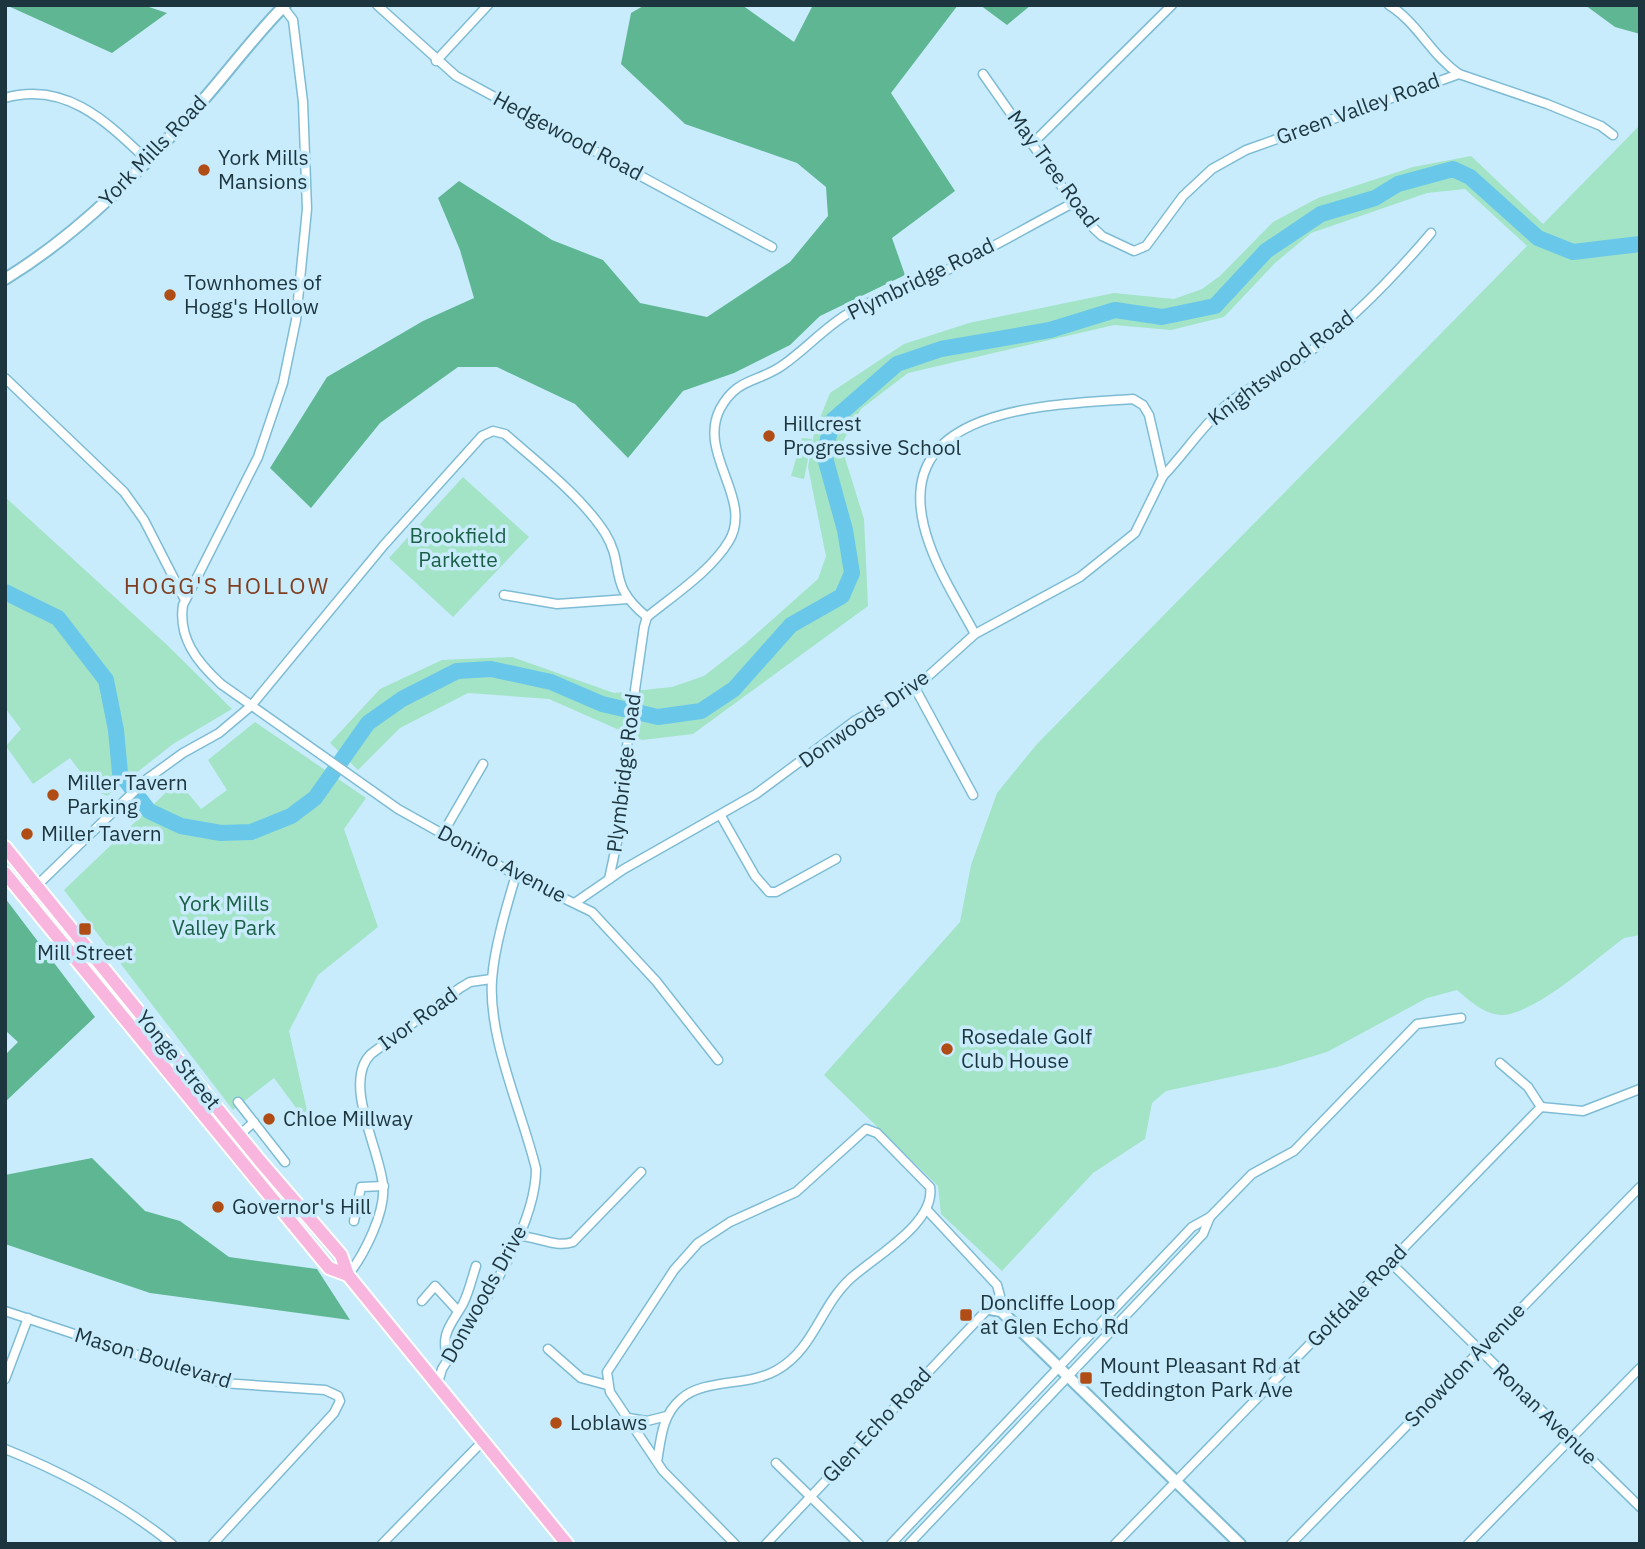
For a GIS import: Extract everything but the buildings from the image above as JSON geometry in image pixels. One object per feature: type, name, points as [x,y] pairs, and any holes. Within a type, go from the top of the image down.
[{"type":"main road","name":"York Mills Road","points":[[5,279],[42,256],[90,217],[201,102],[281,7]]},
{"type":"main road","name":"Yonge Street","points":[[5,847],[239,1135],[341,1255],[348,1275],[566,1544]]},
{"type":"main road","name":"Yonge Street","points":[[5,873],[329,1268],[348,1275]]},
{"type":"main road","points":[[990,1310],[999,1310],[1240,1544]]},
{"type":"street","name":"Hedgewood Road","points":[[377,5],[436,61],[456,76],[772,247]]},
{"type":"street","points":[[436,61],[488,5]]},
{"type":"street","points":[[1032,144],[1172,5]]},
{"type":"street","points":[[1389,5],[1416,29],[1440,61],[1459,74]]},
{"type":"street","points":[[185,600],[258,457],[283,383],[296,320],[307,209],[303,102],[293,20],[281,7]]},
{"type":"street","name":"May Tree Road","points":[[983,74],[1073,203],[1102,236],[1134,251]]},
{"type":"street","name":"Green Valley Road","points":[[1134,251],[1146,246],[1193,187],[1212,169],[1246,150],[1459,74],[1547,104],[1601,126],[1613,135]]},
{"type":"street","points":[[5,97],[24,92],[54,97],[93,111],[146,159]]},
{"type":"street","name":"Plymbridge Road","points":[[610,879],[622,819],[636,677],[648,617],[706,566],[730,540],[735,511],[716,454],[713,432],[718,412],[730,393],[745,381],[783,365],[851,311],[941,273],[1073,203]]},
{"type":"street","name":"Knightswood Road","points":[[1163,476],[1224,407],[1248,388],[1298,360],[1324,340],[1366,302],[1431,233]]},
{"type":"street","points":[[5,378],[124,492],[144,520],[185,600]]},
{"type":"street","points":[[975,634],[940,570],[928,540],[922,508],[927,462],[943,442],[972,424],[1009,412],[1133,399],[1143,405],[1149,415],[1163,476]]},
{"type":"street","points":[[25,897],[147,779],[183,753],[219,733],[251,706],[384,545],[482,436],[493,431],[505,434],[592,516],[611,545],[622,591],[648,617]]},
{"type":"street","name":"Donwoods Drive","points":[[576,902],[610,879],[721,816],[790,771],[856,720],[915,688],[975,634],[1045,598],[1108,556],[1135,533],[1156,496],[1163,476]]},
{"type":"street","points":[[504,595],[556,604],[628,599]]},
{"type":"street","name":"Donino Avenue","points":[[185,600],[182,625],[189,646],[214,677],[251,706],[398,808],[516,875],[592,912],[656,981],[718,1060]]},
{"type":"street","points":[[915,688],[974,795]]},
{"type":"street","points":[[443,833],[483,764]]},
{"type":"street","points":[[721,816],[755,876],[769,892],[776,892],[836,859]]},
{"type":"street","name":"Donwoods Drive","points":[[437,1386],[447,1361],[520,1236],[536,1186],[536,1168],[500,1045],[491,979],[516,875]]},
{"type":"street","name":"Ivor Road","points":[[384,1186],[366,1115],[359,1077],[361,1066],[371,1054],[460,988],[470,982],[491,979]]},
{"type":"street","points":[[891,1544],[1192,1227],[1210,1217],[1252,1174],[1294,1151],[1412,1027],[1433,1020],[1461,1018]]},
{"type":"street","points":[[1500,1063],[1528,1087],[1541,1107],[1583,1111],[1640,1089]]},
{"type":"street","points":[[238,1102],[285,1162]]},
{"type":"street","name":"Golfdale Road","points":[[1115,1544],[1541,1107]]},
{"type":"street","points":[[228,1145],[254,1122]]},
{"type":"street","points":[[628,1418],[647,1421],[667,1416],[692,1391],[748,1382],[783,1367],[807,1343],[840,1290],[897,1242],[927,1210],[931,1203],[930,1186],[877,1133],[866,1129],[796,1192],[723,1226],[690,1250],[609,1367],[607,1385],[628,1418],[669,1480],[735,1544]]},
{"type":"street","points":[[520,1236],[531,1236],[554,1244],[573,1242],[641,1172]]},
{"type":"street","points":[[348,1275],[365,1253],[384,1186],[361,1187],[354,1221]]},
{"type":"street","name":"Snowdon Avenue","points":[[1291,1544],[1640,1187]]},
{"type":"street","points":[[927,1210],[997,1284],[1000,1296],[990,1310]]},
{"type":"street","points":[[909,1544],[1203,1234],[1210,1217]]},
{"type":"street","name":"Ronan Avenue","points":[[1390,1262],[1640,1507]]},
{"type":"street","points":[[447,1361],[443,1342],[476,1266]]},
{"type":"street","points":[[422,1301],[435,1286],[458,1311]]},
{"type":"street","name":"Glen Echo Road","points":[[766,1544],[979,1316],[990,1310]]},
{"type":"street","name":"Mason Boulevard","points":[[5,1311],[222,1383],[330,1391],[340,1401],[334,1413],[213,1544]]},
{"type":"street","points":[[5,1379],[28,1318]]},
{"type":"street","points":[[548,1349],[581,1378],[607,1385]]},
{"type":"street","points":[[1468,1544],[1640,1368]]},
{"type":"street","points":[[657,1462],[667,1416]]},
{"type":"street","points":[[382,1544],[484,1440]]},
{"type":"street","points":[[5,1449],[95,1491],[141,1519],[172,1544]]},
{"type":"street","points":[[776,1463],[859,1544]]},
{"type":"green space","points":[[6,5],[143,5],[167,13],[112,53]]},
{"type":"green space","points":[[645,5],[742,5],[794,42],[813,5],[958,5],[891,93],[955,191],[892,238],[905,275],[820,316],[790,345],[734,373],[683,391],[628,458],[575,404],[497,367],[458,367],[380,423],[311,508],[270,468],[327,377],[423,321],[474,298],[460,250],[438,198],[459,181],[552,240],[603,260],[640,303],[707,317],[790,262],[828,216],[826,187],[797,163],[685,124],[621,64],[631,13]]},
{"type":"green space","points":[[980,5],[1031,5],[1007,25]]},
{"type":"green space","points":[[1585,5],[1640,5],[1640,34],[1615,27]]},
{"type":"green space","points":[[1640,125],[1640,935],[1624,938],[1554,992],[1510,1014],[1488,1012],[1457,990],[1427,998],[1327,1052],[1277,1067],[1166,1091],[1152,1103],[1145,1139],[1093,1173],[1002,1271],[941,1214],[938,1186],[824,1075],[960,922],[971,865],[997,793],[1037,744],[1527,246],[1465,189],[1427,193],[1311,233],[1275,263],[1224,317],[1171,330],[1114,325],[908,373],[861,409],[841,445],[864,519],[868,606],[693,734],[642,740],[549,699],[468,693],[400,728],[358,770],[330,743],[380,689],[442,660],[512,657],[614,693],[672,687],[704,676],[745,644],[818,579],[826,556],[808,467],[814,433],[830,393],[904,344],[969,323],[1114,293],[1174,299],[1202,289],[1220,276],[1273,222],[1318,198],[1413,167],[1471,156],[1543,224]]},
{"type":"green space","points":[[802,438],[812,439],[804,479],[791,476]]},
{"type":"green space","name":"Brookfield Parkette","points":[[463,477],[529,537],[453,617],[389,558]]},
{"type":"green space","points":[[5,497],[166,644],[232,709],[173,744],[107,796],[94,790],[70,758],[33,784],[6,746],[21,729],[5,708]]},
{"type":"green space","name":"York Mills Valley Park","points":[[255,722],[366,798],[344,829],[378,927],[318,975],[289,1031],[311,1128],[274,1078],[233,1110],[64,890],[178,781],[201,809],[227,790],[208,760]]},
{"type":"green space","points":[[5,898],[95,1017],[5,1102],[5,1055],[18,1042],[5,1030]]},
{"type":"green space","points":[[92,1158],[145,1211],[180,1221],[229,1257],[317,1269],[350,1320],[150,1293],[5,1244],[5,1175]]},
{"type":"waterway","points":[[5,592],[58,618],[106,680],[116,730],[120,773],[149,811],[181,826],[221,833],[251,832],[291,816],[315,798],[368,723],[402,699],[457,671],[491,669],[551,682],[602,704],[658,717],[701,711],[734,689],[791,625],[842,596],[852,573],[845,530],[824,454],[833,420],[897,364],[941,349],[1050,330],[1115,310],[1162,317],[1215,306],[1266,251],[1321,214],[1375,198],[1398,184],[1453,169],[1470,177],[1538,238],[1573,252],[1640,244]]},
{"type":"place","name":"York Mills Mansions","points":[[204,170]]},
{"type":"place","name":"Townhomes of Hogg's Hollow","points":[[170,295]]},
{"type":"place","name":"Hillcrest Progressive School","points":[[769,436]]},
{"type":"place","name":"Miller Tavern Parking","points":[[53,795]]},
{"type":"place","name":"Miller Tavern","points":[[27,834]]},
{"type":"place","name":"Mill Street","points":[[85,929]]},
{"type":"place","name":"Rosedale Golf Club House","points":[[947,1049]]},
{"type":"place","name":"Chloe Millway","points":[[269,1119]]},
{"type":"place","name":"Governor's Hill","points":[[218,1207]]},
{"type":"place","name":"Doncliffe Loop at Glen Echo Rd","points":[[966,1315]]},
{"type":"place","name":"Mount Pleasant Rd at Teddington Park Ave","points":[[1086,1378]]},
{"type":"place","name":"Loblaws","points":[[556,1423]]},
{"type":"district","name":"HOGG'S HOLLOW","points":[[227,586]]}]
